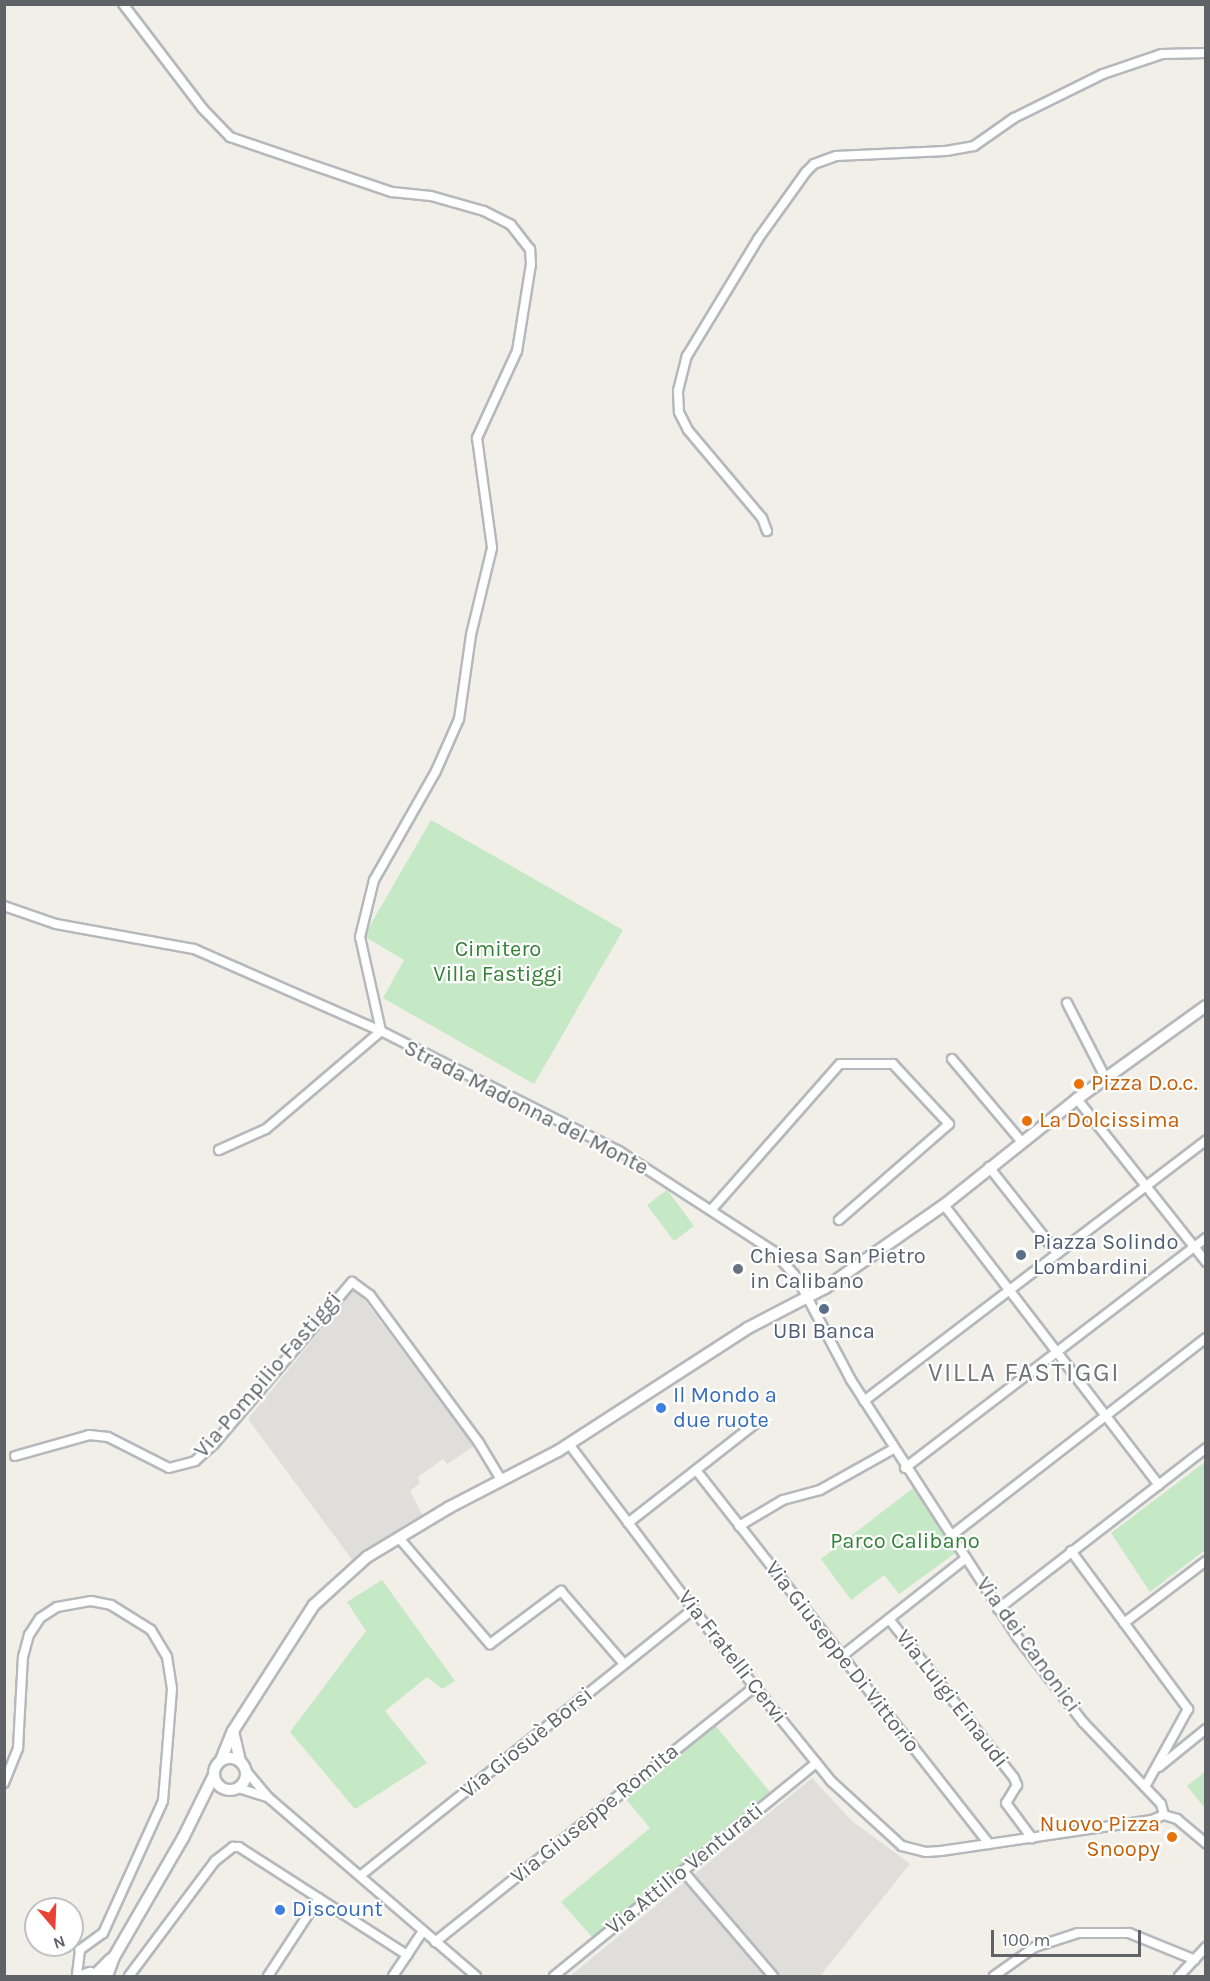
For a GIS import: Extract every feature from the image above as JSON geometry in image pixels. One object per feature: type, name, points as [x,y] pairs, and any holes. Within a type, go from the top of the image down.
[{"type":"street","points":[[123,4],[203,109],[230,137],[393,192],[431,196],[484,211],[511,225],[530,249],[531,264],[517,351],[477,438],[492,548],[471,635],[459,719],[436,771],[374,880],[360,937],[381,1031]]},
{"type":"street","points":[[767,531],[762,518],[688,430],[679,412],[678,391],[687,356],[758,239],[806,172],[814,164],[836,156],[946,151],[974,146],[1014,118],[1103,74],[1162,54],[1206,53]]},
{"type":"street","name":"Strada Madonna del Monte","points":[[4,906],[56,924],[194,949],[381,1031],[619,1151],[712,1209],[788,1265],[806,1298]]},
{"type":"street","points":[[1067,1003],[1105,1077]]},
{"type":"street","points":[[107,1977],[114,1957],[202,1800],[233,1731],[314,1605],[367,1557],[569,1444],[748,1328],[806,1298],[944,1205],[1020,1141],[1105,1077],[1206,1006]]},
{"type":"street","name":"Strada Madonna del Monte","points":[[219,1150],[266,1130],[381,1031]]},
{"type":"street","points":[[952,1059],[1020,1141]]},
{"type":"street","points":[[712,1209],[840,1064],[893,1064],[949,1124],[840,1220]]},
{"type":"street","points":[[1077,1099],[1206,1262]]},
{"type":"street","points":[[864,1401],[1206,1140]]},
{"type":"street","points":[[989,1167],[1057,1253]]},
{"type":"street","points":[[944,1205],[1159,1485]]},
{"type":"street","points":[[905,1468],[1206,1238]]},
{"type":"street","name":"Via Pompilio Fastiggi","points":[[15,1456],[88,1435],[108,1437],[170,1468],[195,1461],[214,1444],[352,1282],[363,1287],[377,1304],[479,1443],[502,1481]]},
{"type":"street","name":"Via dei Canonici","points":[[806,1298],[893,1449],[952,1535],[998,1608],[1083,1722],[1161,1804],[1164,1815],[1177,1819],[1206,1842]]},
{"type":"street","points":[[952,1535],[1105,1414],[1206,1338]]},
{"type":"street","points":[[628,1522],[756,1423]]},
{"type":"street","name":"Via Fratelli Cervi","points":[[569,1444],[693,1609],[816,1763],[858,1810],[902,1845],[914,1850],[989,1844]]},
{"type":"street","points":[[998,1608],[1206,1448]]},
{"type":"street","points":[[739,1526],[783,1500],[820,1490],[893,1449]]},
{"type":"street","name":"Via Giuseppe Di Vittorio","points":[[696,1470],[989,1844]]},
{"type":"street","points":[[399,1538],[490,1644],[561,1590],[624,1665]]},
{"type":"street","points":[[1071,1551],[1188,1709],[1145,1788]]},
{"type":"street","points":[[842,1656],[966,1558]]},
{"type":"street","points":[[1124,1623],[1204,1565]]},
{"type":"street","points":[[4,1783],[18,1748],[23,1657],[29,1635],[40,1618],[57,1607],[92,1601],[111,1605],[151,1630],[167,1657],[172,1689],[164,1801],[103,1933],[84,1950]]},
{"type":"street","name":"Via Giosuè Borsi","points":[[360,1876],[693,1609]]},
{"type":"street","name":"Via Luigi Einaudi","points":[[889,1618],[1014,1778],[1017,1785],[1006,1803],[1032,1838]]},
{"type":"street","name":"Via Giuseppe Romita","points":[[435,1942],[756,1686]]},
{"type":"street","points":[[1156,1770],[1206,1729]]},
{"type":"street","points":[[233,1731],[240,1761],[269,1798],[476,1977]]},
{"type":"street","points":[[221,1760],[231,1757],[240,1761]]},
{"type":"street","name":"Via Attilio Venturati","points":[[554,1977],[816,1763]]},
{"type":"street","points":[[238,1788],[247,1772]]},
{"type":"street","points":[[214,1775],[222,1788]]},
{"type":"street","points":[[202,1800],[222,1788],[238,1788],[269,1798]]},
{"type":"street","points":[[989,1844],[1164,1815]]},
{"type":"street","points":[[129,1977],[215,1861],[225,1851],[239,1847],[407,1955]]},
{"type":"street","points":[[683,1871],[773,1977]]},
{"type":"street","points":[[268,1977],[319,1898]]},
{"type":"street","points":[[393,1977],[423,1931]]},
{"type":"street","points":[[994,1977],[1035,1947],[1078,1933],[1129,1934],[1195,1960]]},
{"type":"street","points":[[1179,1977],[1206,1947]]},
{"type":"street","points":[[77,1977],[78,1957]]},
{"type":"street","points":[[79,1957],[92,1975],[114,1957]]},
{"type":"shaded area","points":[[355,1288],[474,1446],[447,1464],[443,1459],[418,1477],[420,1483],[410,1491],[423,1516],[353,1561],[248,1419]]},
{"type":"shaded area","points":[[812,1778],[852,1821],[910,1864],[820,1976],[570,1976]]},
{"type":"green space","name":"Cimitero Villa Fastiggi","points":[[431,820],[623,930],[534,1084],[383,998],[404,960],[364,936]]},
{"type":"green space","points":[[667,1190],[694,1226],[674,1241],[647,1205]]},
{"type":"green space","points":[[1205,1462],[1205,1550],[1150,1592],[1111,1533]]},
{"type":"green space","name":"Parco Calibano","points":[[913,1488],[958,1551],[899,1594],[884,1575],[851,1600],[821,1559]]},
{"type":"green space","points":[[382,1580],[455,1681],[442,1689],[427,1677],[385,1711],[427,1763],[355,1809],[290,1732],[366,1631],[347,1602]]},
{"type":"green space","points":[[715,1725],[770,1792],[593,1938],[561,1902],[650,1828],[624,1797]]},
{"type":"green space","points":[[1205,1772],[1206,1806],[1204,1807],[1187,1786]]},
{"type":"place","name":"Pizza D.o.c.","points":[[1079,1084]]},
{"type":"place","name":"La Dolcissima","points":[[1027,1121]]},
{"type":"place","name":"Piazza Solindo Lombardini","points":[[1021,1255]]},
{"type":"place","name":"Chiesa San Pietro in Calibano","points":[[738,1269]]},
{"type":"place","name":"UBI Banca","points":[[824,1309]]},
{"type":"place","name":"Il Mondo a due ruote","points":[[661,1408]]},
{"type":"place","name":"Nuovo Pizza Snoopy","points":[[1172,1837]]},
{"type":"place","name":"Discount","points":[[280,1910]]},
{"type":"district","name":"VILLA FASTIGGI","points":[[1024,1373]]}]
